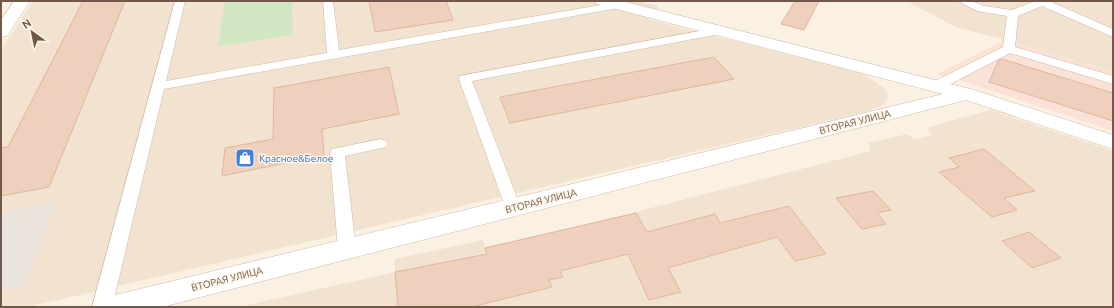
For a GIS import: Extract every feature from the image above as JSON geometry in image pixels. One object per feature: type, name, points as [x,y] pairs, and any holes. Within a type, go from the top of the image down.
[{"type":"street","points":[[1,32],[22,1]]},
{"type":"street","points":[[607,2],[967,94],[1113,142]]},
{"type":"street","name":"ВТОРАЯ УЛИЦА","points":[[115,307],[967,94]]},
{"type":"lane","points":[[102,307],[180,1]]},
{"type":"lane","points":[[328,1],[332,55]]},
{"type":"lane","points":[[963,1],[980,9],[1013,14],[1041,2],[1113,33]]},
{"type":"lane","points":[[158,86],[332,55],[607,2]]},
{"type":"lane","points":[[1009,49],[1013,14]]},
{"type":"lane","points":[[512,208],[465,79],[721,31]]},
{"type":"lane","points":[[936,86],[1009,49],[1113,80]]},
{"type":"lane","points":[[347,249],[337,153],[381,144]]},
{"type":"shaded area","points":[[33,1],[639,1],[659,6],[647,19],[865,75],[884,88],[888,95],[888,99],[881,106],[865,112],[28,307],[1,307],[1,50]]},
{"type":"shaded area","points":[[906,1],[1113,1],[1113,72],[1003,39],[958,28]]},
{"type":"shaded area","points":[[1003,39],[1113,72],[1113,131],[937,74],[1001,42]]},
{"type":"shaded area","points":[[990,110],[1113,151],[1113,307],[238,307],[395,272],[395,259],[483,240],[485,248],[577,227],[871,151],[868,143],[907,134],[915,139],[933,135],[926,128]]},
{"type":"shaded area","points":[[57,201],[24,286],[1,291],[1,212]]},
{"type":"green space","points":[[225,1],[292,1],[293,35],[218,46]]},
{"type":"building","points":[[83,1],[125,1],[49,187],[1,196],[1,148],[8,147]]},
{"type":"building","points":[[369,1],[446,1],[453,20],[375,32]]},
{"type":"building","points":[[795,1],[819,1],[804,30],[781,24]]},
{"type":"building","points":[[714,57],[734,79],[510,123],[500,97]]},
{"type":"building","points":[[1002,59],[1113,93],[1113,121],[989,82],[998,61]]},
{"type":"building","points":[[389,67],[399,114],[322,129],[324,155],[222,176],[225,148],[273,139],[274,88]]},
{"type":"building","points":[[984,149],[1035,191],[1004,198],[1017,210],[992,217],[939,172],[959,167],[949,158]]},
{"type":"building","points":[[873,191],[891,210],[877,213],[886,224],[862,229],[836,198]]},
{"type":"building","points":[[789,206],[826,254],[795,261],[777,237],[668,268],[681,292],[649,300],[628,254],[560,271],[563,277],[549,280],[552,287],[471,307],[398,307],[395,272],[487,254],[485,248],[636,213],[647,232],[715,214],[720,223]]},
{"type":"building","points":[[1029,232],[1061,258],[1032,268],[1002,241]]},
{"type":"place","name":"Красное&Белое","points":[[245,158]]}]
